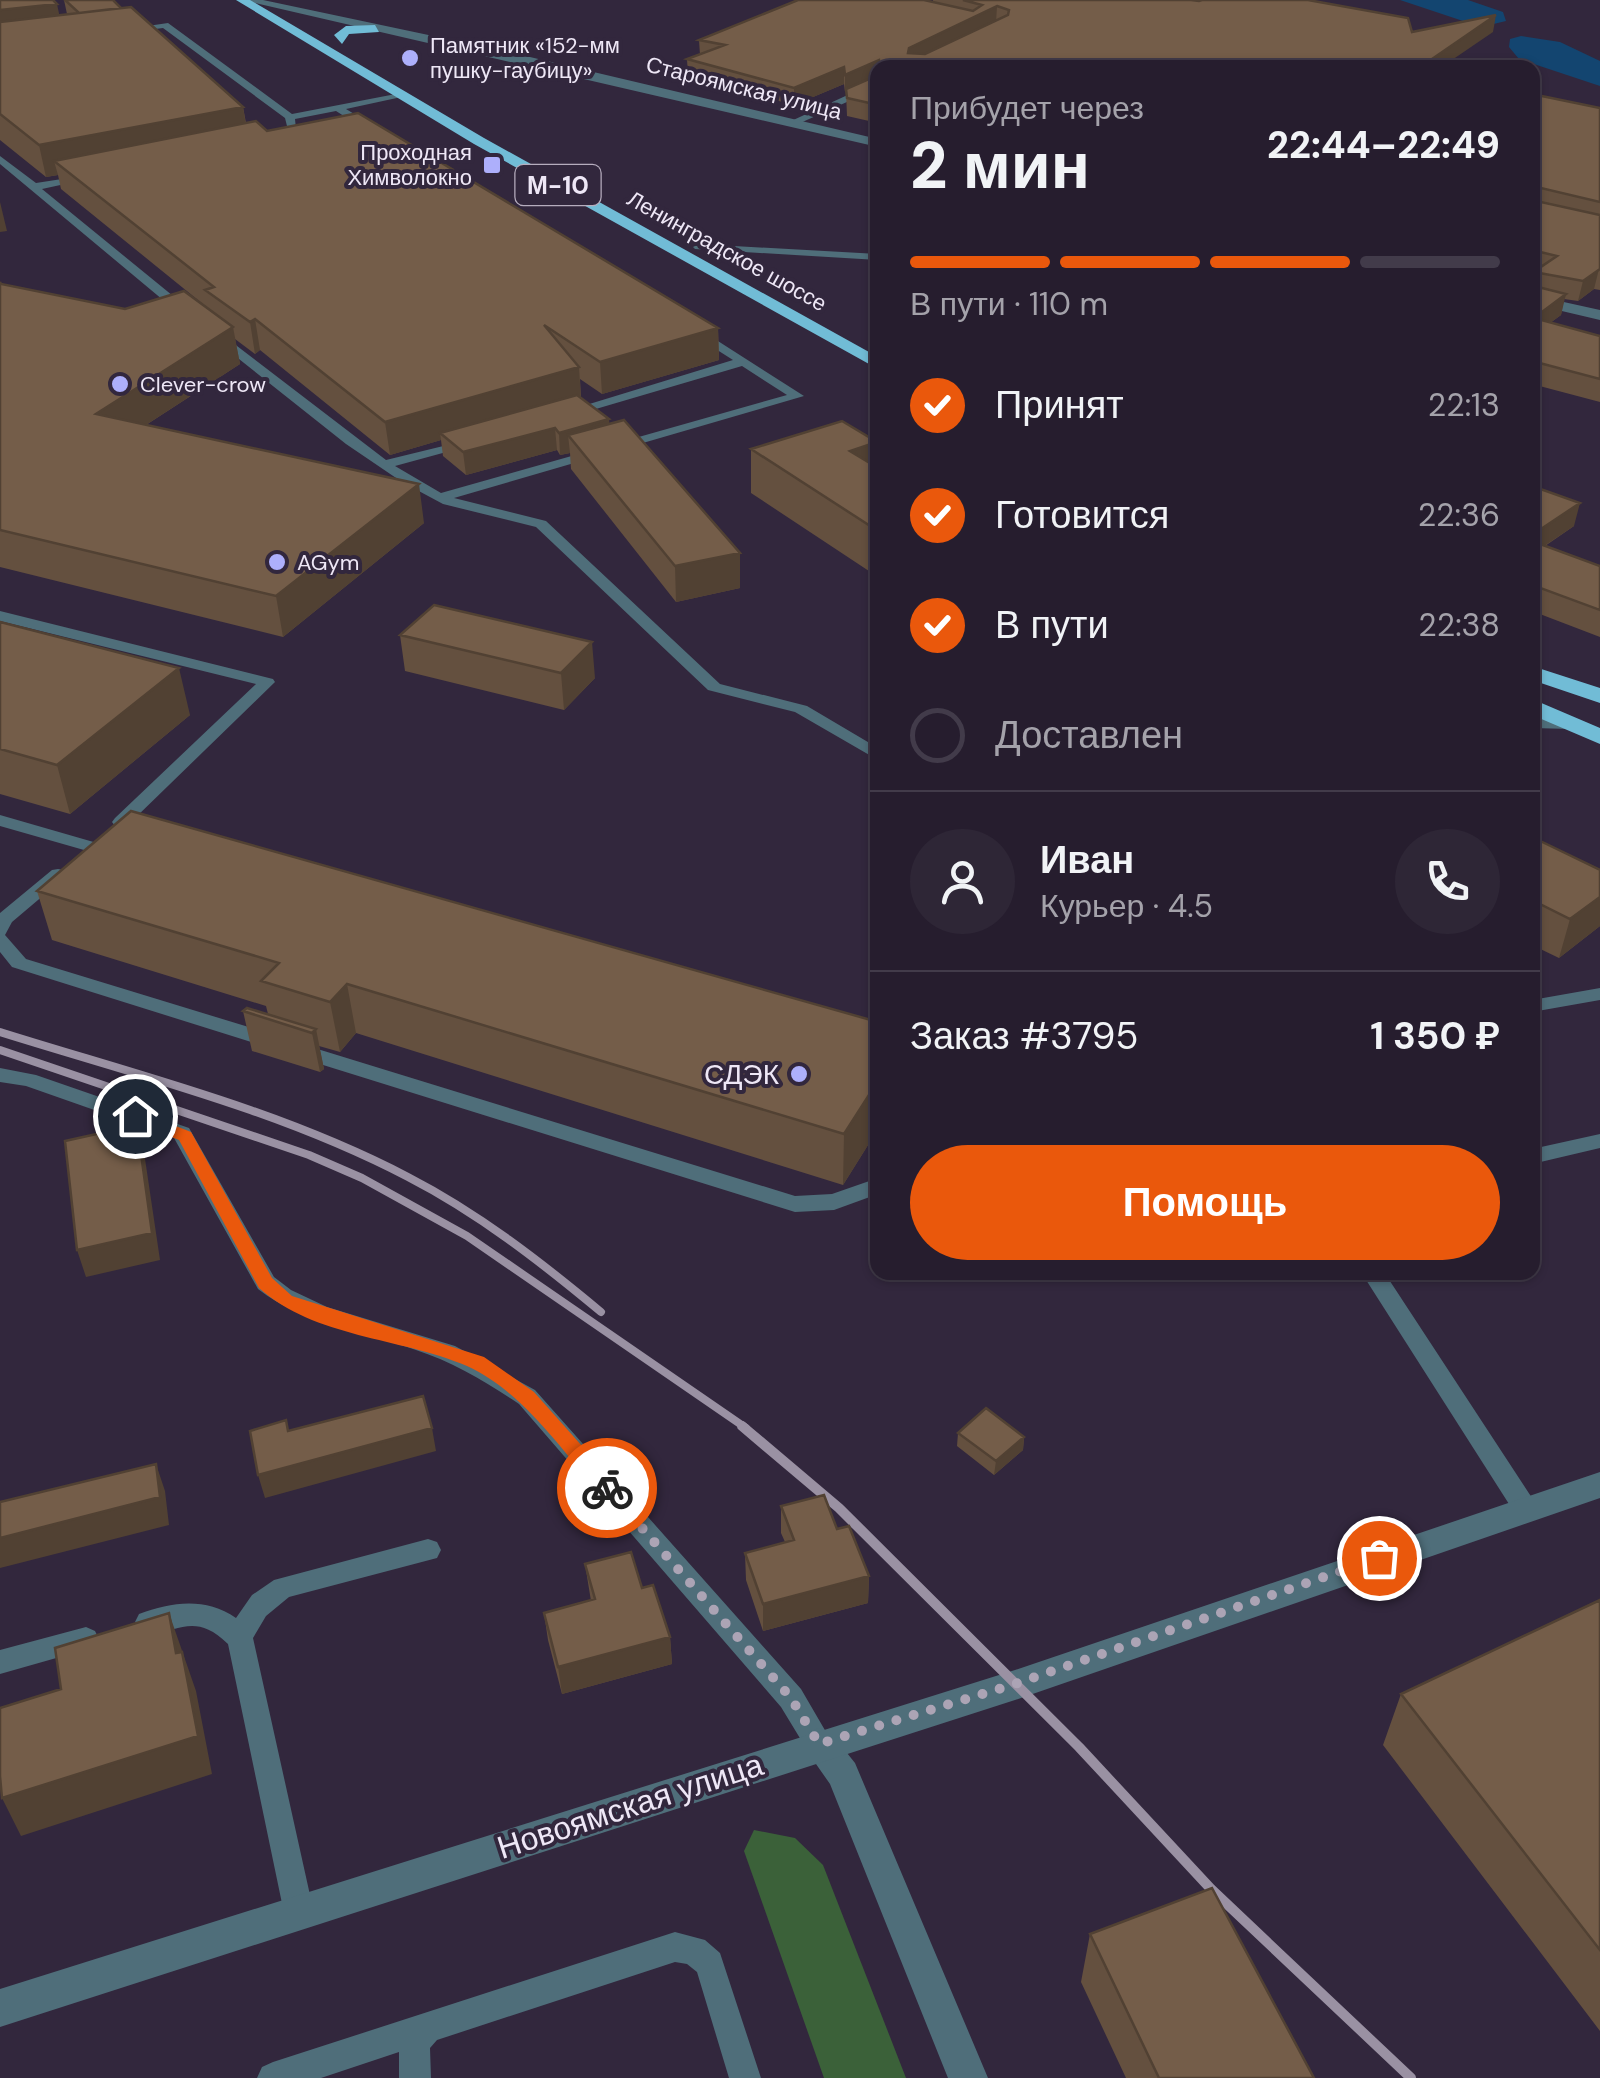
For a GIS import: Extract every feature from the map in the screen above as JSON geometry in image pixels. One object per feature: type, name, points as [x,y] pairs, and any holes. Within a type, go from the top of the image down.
[{"type":"highway","name":"Ленинградское шоссе","points":[[245,0],[401,96],[870,360]]},
{"type":"highway","name":"Ленинградское шоссе","points":[[271,0],[443,104],[870,340]]},
{"type":"highway","points":[[342,40],[340,35],[346,30],[375,29]]},
{"type":"highway","points":[[1540,675],[1600,696]]},
{"type":"highway","points":[[1540,710],[1600,737]]},
{"type":"street","points":[[245,0],[284,5]]},
{"type":"street","name":"Староямская улица","points":[[284,5],[424,38]]},
{"type":"street","name":"Староямская улица","points":[[284,5],[870,142]]},
{"type":"street","points":[[1540,301],[1600,315]]},
{"type":"street","name":"Новоямская улица","points":[[0,2008],[1015,1684],[1600,1485]]},
{"type":"street","points":[[819,1744],[843,1774],[968,2078]]},
{"type":"lane","points":[[113,32],[165,24],[290,116],[292,127],[276,139],[258,142]]},
{"type":"lane","points":[[794,122],[870,88]]},
{"type":"lane","points":[[290,116],[401,96]]},
{"type":"lane","points":[[337,108],[388,138]]},
{"type":"lane","points":[[0,159],[171,301],[387,464],[439,498],[514,513],[541,524],[714,687],[801,709],[870,750]]},
{"type":"lane","points":[[34,187],[109,172]]},
{"type":"lane","points":[[699,246],[870,257]]},
{"type":"lane","points":[[439,498],[798,396],[680,320]]},
{"type":"lane","points":[[551,418],[744,362]]},
{"type":"lane","points":[[387,464],[478,438]]},
{"type":"lane","points":[[0,616],[267,682],[120,822],[3,920],[0,930]]},
{"type":"lane","points":[[1540,723],[1571,724]]},
{"type":"lane","points":[[0,820],[91,846]]},
{"type":"lane","points":[[120,822],[158,832]]},
{"type":"lane","points":[[0,940],[19,962],[795,1204],[834,1202],[870,1188]]},
{"type":"lane","points":[[1540,1005],[1600,994]]},
{"type":"lane","points":[[0,1075],[29,1080],[182,1133],[266,1283],[286,1301],[337,1322],[413,1340],[477,1362],[528,1398],[791,1698],[819,1744]]},
{"type":"lane","points":[[1540,1154],[1600,1141]]},
{"type":"lane","points":[[1377,1280],[1525,1508]]},
{"type":"lane","points":[[240,1638],[249,1615],[274,1593],[428,1550]]},
{"type":"lane","points":[[0,1662],[181,1613],[206,1612],[224,1620],[240,1638],[298,1913]]},
{"type":"lane","points":[[273,2078],[676,1946],[694,1950],[709,1963],[745,2078]]},
{"type":"lane","points":[[415,2078],[411,2061],[414,2043],[427,2028]]},
{"type":"green space","points":[[754,1830],[795,1838],[823,1865],[906,2078],[824,2078],[744,1851]]},
{"type":"water","points":[[1400,0],[1468,0],[1503,12],[1506,21],[1481,27]]},
{"type":"water","points":[[1521,36],[1560,42],[1600,61],[1600,86],[1540,66],[1540,60],[1519,59],[1509,47],[1510,39]]},
{"type":"building","points":[[0,0],[53,0],[57,4],[0,10]]},
{"type":"building","points":[[65,0],[113,0],[121,8],[79,13]]},
{"type":"building","points":[[798,0],[924,0],[973,11],[982,5],[963,0],[1308,0],[1408,18],[1412,32],[1496,15],[1432,59],[1438,60],[870,60],[870,64],[845,75],[844,67],[794,88],[687,59],[725,45],[699,40]],"holes":[[[997,6],[1009,10],[1008,15],[925,54],[908,53],[909,48]]]},
{"type":"building","points":[[131,7],[243,107],[39,145],[0,114],[0,22]]},
{"type":"building","points":[[870,78],[870,103],[847,98],[846,89]]},
{"type":"building","points":[[1540,96],[1600,108],[1600,202],[1540,188]]},
{"type":"building","points":[[358,113],[718,328],[600,362],[544,325],[579,367],[385,422],[255,319],[250,322],[205,290],[214,287],[54,161],[256,121],[267,131]]},
{"type":"building","points":[[1540,202],[1600,215],[1600,269],[1583,281],[1540,273],[1540,268],[1557,256],[1540,252]]},
{"type":"building","points":[[0,282],[125,309],[184,291],[233,327],[96,414],[419,484],[276,596],[0,530]]},
{"type":"building","points":[[1540,288],[1566,294],[1540,314]]},
{"type":"building","points":[[1540,320],[1600,336],[1600,379],[1540,363]]},
{"type":"building","points":[[577,395],[609,419],[559,433],[555,428],[463,452],[440,433]]},
{"type":"building","points":[[624,420],[740,553],[675,566],[568,435]]},
{"type":"building","points":[[842,421],[870,438],[870,444],[850,451],[870,463],[870,526],[751,449]]},
{"type":"building","points":[[1540,489],[1580,503],[1540,530]]},
{"type":"building","points":[[1540,544],[1600,566],[1600,610],[1540,588]]},
{"type":"building","points":[[434,605],[592,642],[561,673],[400,635]]},
{"type":"building","points":[[0,622],[179,668],[57,765],[0,749]]},
{"type":"building","points":[[131,811],[870,1020],[870,1093],[844,1134],[347,984],[330,1002],[261,981],[279,963],[37,891]]},
{"type":"building","points":[[1540,841],[1600,870],[1600,897],[1570,919],[1540,904]]},
{"type":"building","points":[[247,1008],[316,1029],[312,1033],[243,1011]]},
{"type":"building","points":[[137,1125],[152,1233],[77,1250],[65,1141]]},
{"type":"building","points":[[423,1396],[432,1428],[258,1475],[250,1431],[286,1420],[288,1431]]},
{"type":"building","points":[[986,1408],[1024,1437],[996,1461],[958,1433]]},
{"type":"building","points":[[156,1464],[160,1497],[0,1538],[0,1502]]},
{"type":"building","points":[[824,1495],[837,1529],[849,1526],[869,1576],[763,1604],[745,1553],[794,1540],[781,1506]]},
{"type":"building","points":[[631,1552],[642,1588],[653,1585],[670,1637],[558,1667],[544,1613],[595,1599],[585,1564]]},
{"type":"building","points":[[1600,1600],[1600,1950],[1401,1694]]},
{"type":"building","points":[[169,1613],[176,1653],[182,1652],[198,1736],[2,1798],[0,1708],[61,1689],[55,1648]]},
{"type":"building","points":[[1212,1888],[1314,2078],[1159,2078],[1090,1934]]},
{"type":"railway","points":[[0,1032],[259,1113],[359,1153],[484,1222],[601,1312]]},
{"type":"railway","points":[[0,1050],[309,1155],[362,1178],[467,1236],[746,1428]]},
{"type":"railway","points":[[742,1426],[839,1508],[1079,1747],[1211,1889],[1411,2078]]},
{"type":"way so far","points":[[607,1488],[791,1698],[819,1744],[1015,1684],[1379,1558]]},
{"type":"place","name":"Памятник «152-мм пушку-гаубицу»","points":[[410,58]]},
{"type":"place","name":"Проходная Химволокно","points":[[492,165]]},
{"type":"place","name":"Clever-crow","points":[[120,384]]},
{"type":"place","name":"AGym","points":[[277,562]]},
{"type":"place","name":"СДЭК","points":[[799,1074]]},
{"type":"route","points":[[135,1116],[185,1136],[266,1283],[286,1301],[337,1322],[413,1340],[477,1362],[528,1398],[607,1488]]}]
